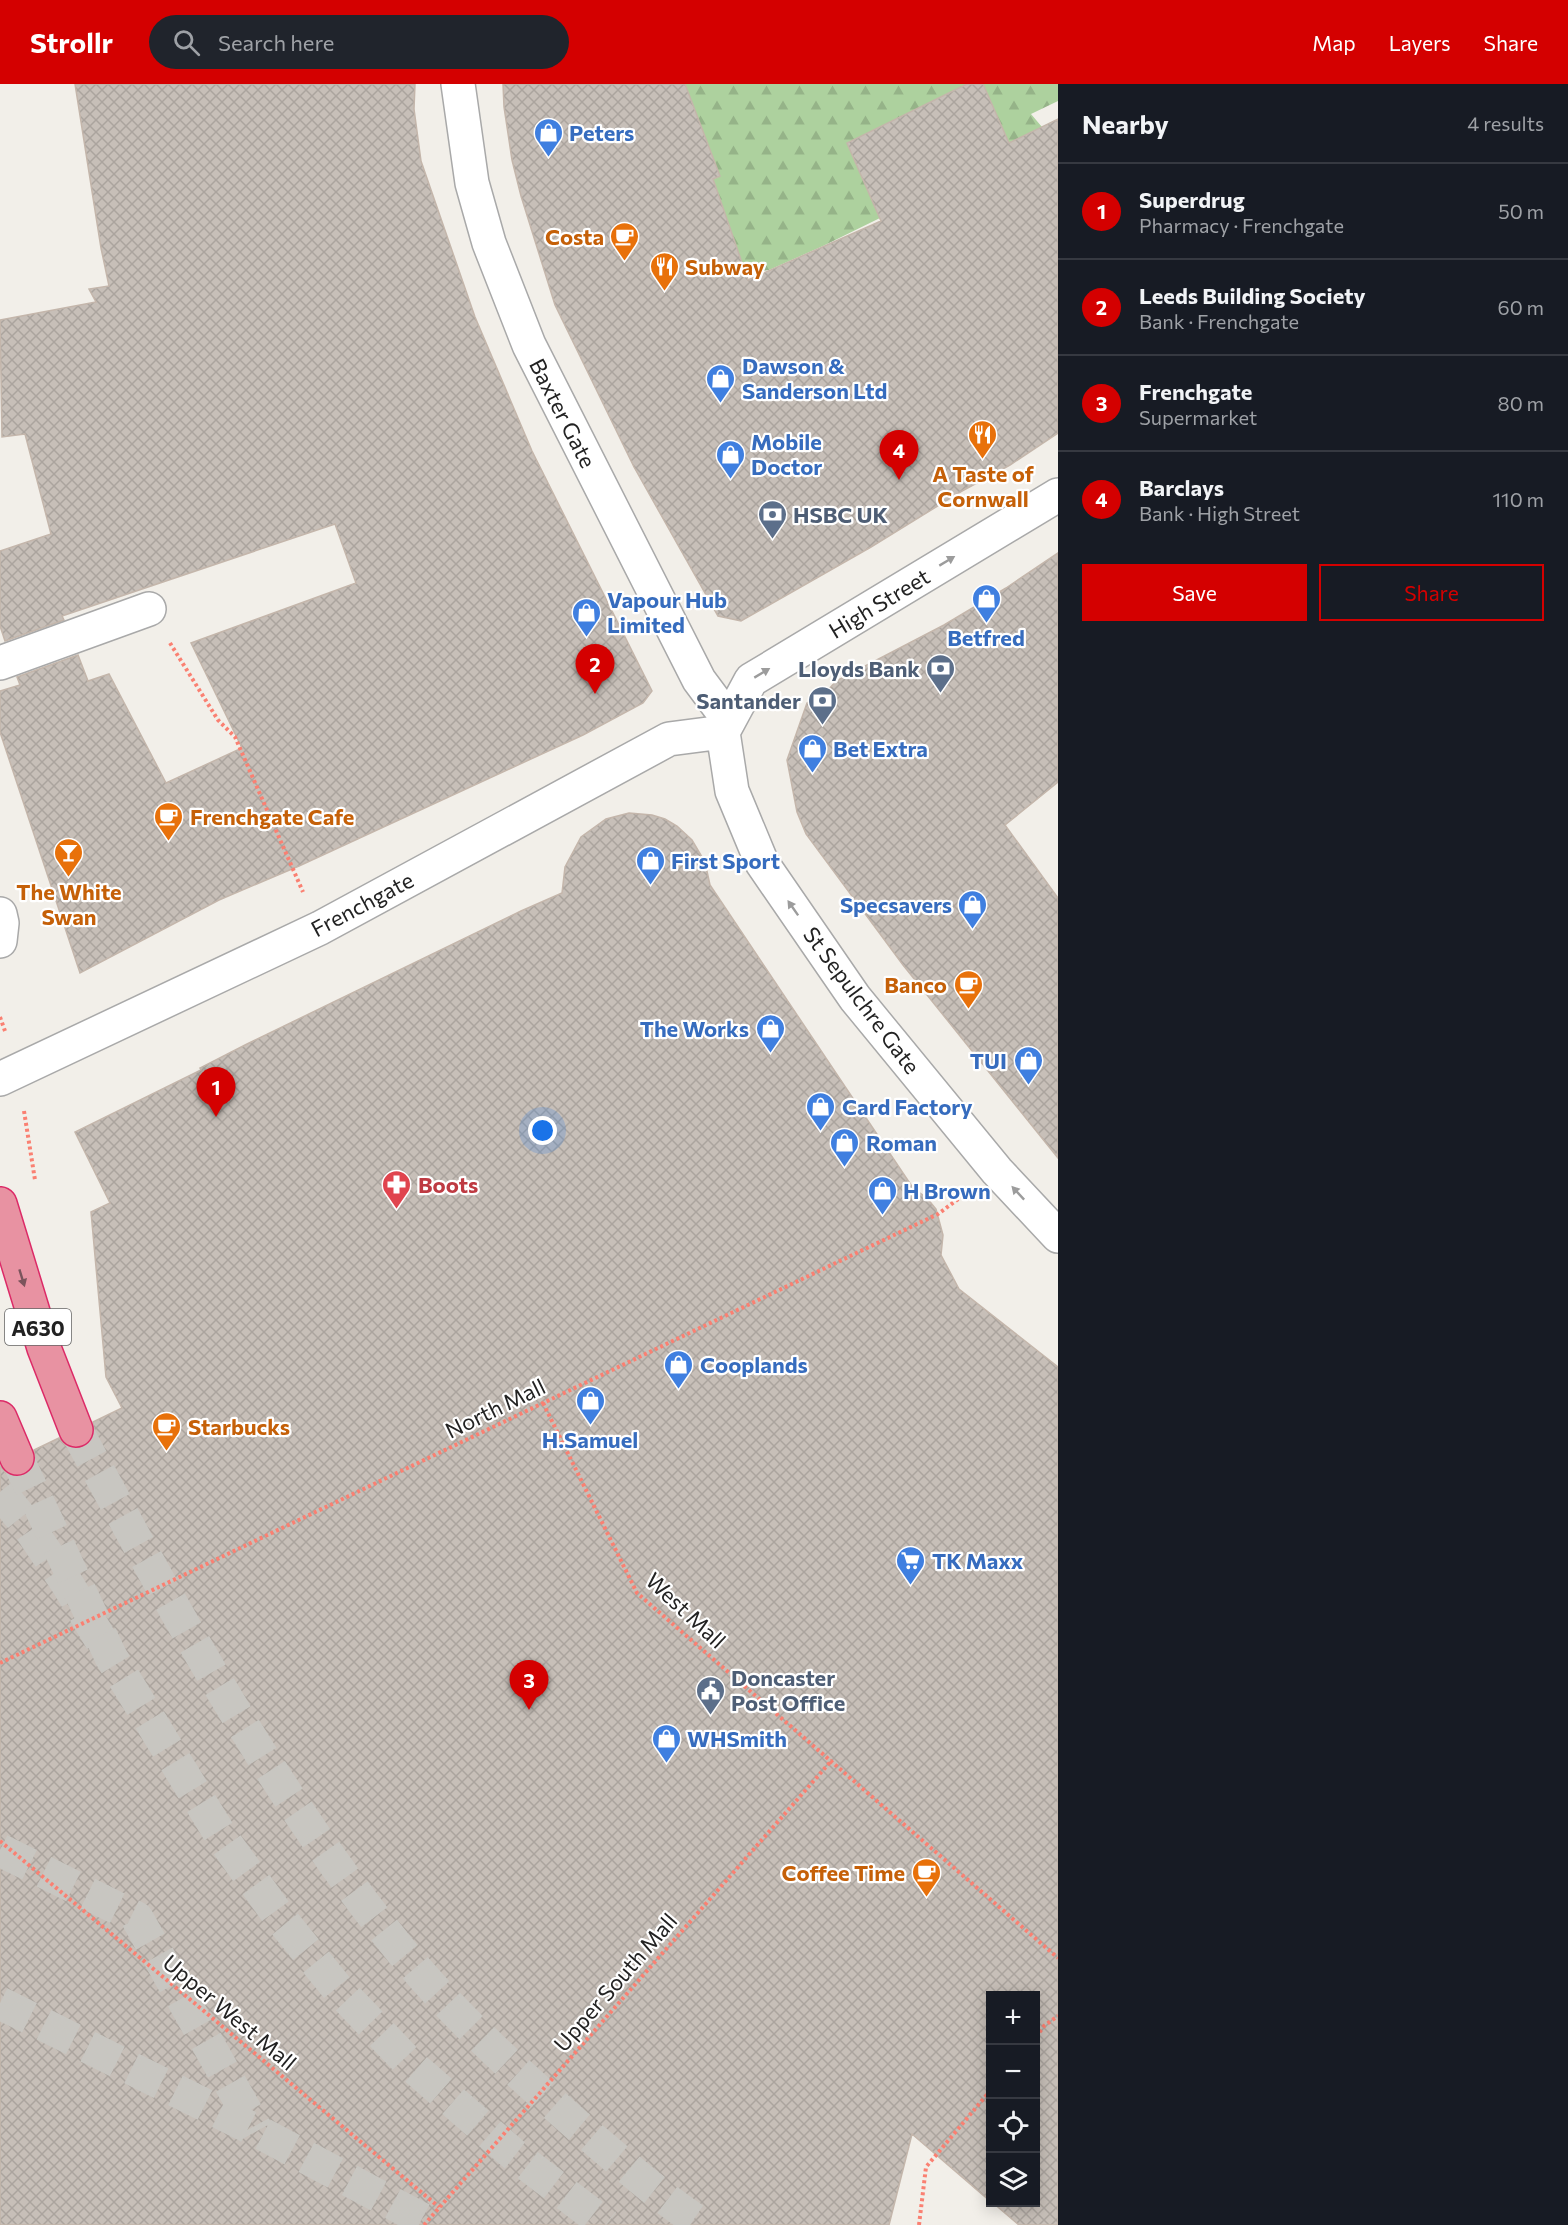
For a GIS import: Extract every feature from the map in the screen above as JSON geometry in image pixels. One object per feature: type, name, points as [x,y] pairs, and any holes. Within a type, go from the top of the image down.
[{"type":"highway","name":"A630","points":[[2,1216],[44,1348],[76,1430]]},
{"type":"highway","points":[[0,1418],[17,1458]]},
{"type":"street","name":"Baxter Gate","points":[[458,84],[472,183],[489,243],[529,345],[699,680],[725,725]]},
{"type":"street","name":"High Street","points":[[725,725],[751,680],[1058,495]]},
{"type":"street","points":[[0,663],[149,609]]},
{"type":"street","name":"Frenchgate","points":[[10,1074],[320,928],[669,739],[725,725]]},
{"type":"street","name":"St Sepulchre Gate","points":[[725,725],[732,791],[762,863],[855,998],[997,1171],[1058,1236]]},
{"type":"street","points":[[0,914],[2,923],[0,941]]},
{"type":"path","points":[[149,609],[218,720],[235,737],[320,928]]},
{"type":"path","points":[[10,1074],[33,1174]]},
{"type":"path","name":"North Mall","points":[[0,1663],[938,1214],[997,1171]]},
{"type":"path","name":"West Mall","points":[[543,1404],[637,1593],[1058,1958]]},
{"type":"path","name":"Upper South Mall","points":[[424,2225],[832,1760]]},
{"type":"path","name":"Upper West Mall","points":[[0,1841],[439,2207]]},
{"type":"path","points":[[1040,2031],[1058,2016]]},
{"type":"path","points":[[919,2225],[926,2167],[986,2096]]},
{"type":"green space","points":[[662,84],[967,84],[880,218],[769,270],[745,273],[710,181],[720,176],[697,117]]},
{"type":"green space","points":[[983,84],[1058,84],[1058,101],[1031,114],[1042,127],[1009,144]]},
{"type":"building","points":[[75,84],[415,84],[414,109],[421,161],[475,317],[532,451],[652,691],[643,703],[583,735],[299,866],[219,900],[80,973],[0,732],[0,691],[20,685],[17,677],[78,655],[88,681],[109,674],[166,783],[242,748],[191,643],[356,583],[335,524],[62,616],[64,620],[5,641],[0,626],[0,551],[51,534],[25,434],[2,437],[0,320],[96,302],[89,289],[109,286]]},
{"type":"building","points":[[503,84],[685,84],[720,176],[713,179],[748,280],[881,221],[847,143],[967,84],[983,84],[1009,143],[1058,119],[1058,433],[1010,465],[741,621],[718,616],[634,467],[555,305],[512,160]]},
{"type":"building","points":[[1058,553],[1058,782],[1005,825],[1058,898],[1058,1158],[903,965],[806,834],[797,812],[787,760],[807,703],[828,690],[836,681],[944,625],[1006,588]]},
{"type":"building","points":[[629,813],[652,815],[677,826],[692,840],[705,862],[710,885],[913,1188],[927,1198],[936,1209],[943,1235],[941,1255],[959,1289],[1058,1367],[1058,2225],[1019,2225],[998,2207],[1040,2207],[1040,1991],[986,1991],[986,2198],[912,2134],[889,2225],[0,2225],[0,1466],[6,1473],[14,1476],[25,1475],[32,1470],[35,1461],[34,1450],[59,1438],[65,1445],[73,1448],[83,1447],[91,1441],[94,1433],[93,1422],[122,1408],[106,1377],[91,1212],[110,1203],[75,1132],[201,1070],[200,1068],[247,1044],[562,893],[565,867],[581,837],[606,819]]},
{"type":"tunnel","points":[[76,1430],[223,1693],[304,1820],[393,1941],[458,2014],[529,2083],[639,2177],[703,2225]]},
{"type":"tunnel","points":[[17,1458],[111,1657],[223,1839],[281,1919],[338,1989],[410,2064],[512,2153],[606,2225]]},
{"type":"tunnel","points":[[0,1492],[30,1529],[68,1585],[111,1657]]},
{"type":"tunnel","points":[[0,1850],[137,1918],[257,2131]]},
{"type":"tunnel","points":[[0,2003],[257,2131],[433,2225]]},
{"type":"place","name":"Peters","points":[[548,158]]},
{"type":"place","name":"Costa","points":[[625,262]]},
{"type":"place","name":"Subway","points":[[664,292]]},
{"type":"place","name":"Dawson & Sanderson Ltd","points":[[721,404]]},
{"type":"place","name":"A Taste of Cornwall","points":[[983,460]]},
{"type":"place","name":"Mobile Doctor","points":[[730,480]]},
{"type":"place","name":"Barclays","points":[[899,480]]},
{"type":"place","name":"HSBC UK","points":[[772,540]]},
{"type":"place","name":"Betfred","points":[[986,624]]},
{"type":"place","name":"Vapour Hub Limited","points":[[586,638]]},
{"type":"place","name":"Leeds Building Society","points":[[595,694]]},
{"type":"place","name":"Lloyds Bank","points":[[941,694]]},
{"type":"place","name":"Santander","points":[[822,726]]},
{"type":"place","name":"Bet Extra","points":[[812,774]]},
{"type":"place","name":"Frenchgate Cafe","points":[[169,842]]},
{"type":"place","name":"The White Swan","points":[[69,878]]},
{"type":"place","name":"First Sport","points":[[650,886]]},
{"type":"place","name":"Specsavers","points":[[973,930]]},
{"type":"place","name":"Banco","points":[[968,1010]]},
{"type":"place","name":"The Works","points":[[770,1054]]},
{"type":"place","name":"TUI","points":[[1028,1086]]},
{"type":"place","name":"Superdrug","points":[[216,1117]]},
{"type":"place","name":"Card Factory","points":[[821,1132]]},
{"type":"place","name":"Roman","points":[[845,1168]]},
{"type":"place","name":"Boots","points":[[397,1210]]},
{"type":"place","name":"H Brown","points":[[882,1216]]},
{"type":"place","name":"Cooplands","points":[[679,1390]]},
{"type":"place","name":"H.Samuel","points":[[590,1426]]},
{"type":"place","name":"Starbucks","points":[[167,1452]]},
{"type":"place","name":"TK Maxx","points":[[911,1586]]},
{"type":"place","name":"Frenchgate","points":[[529,1710]]},
{"type":"place","name":"Doncaster Post Office","points":[[710,1716]]},
{"type":"place","name":"WHSmith","points":[[666,1764]]},
{"type":"place","name":"Coffee Time","points":[[926,1898]]}]
